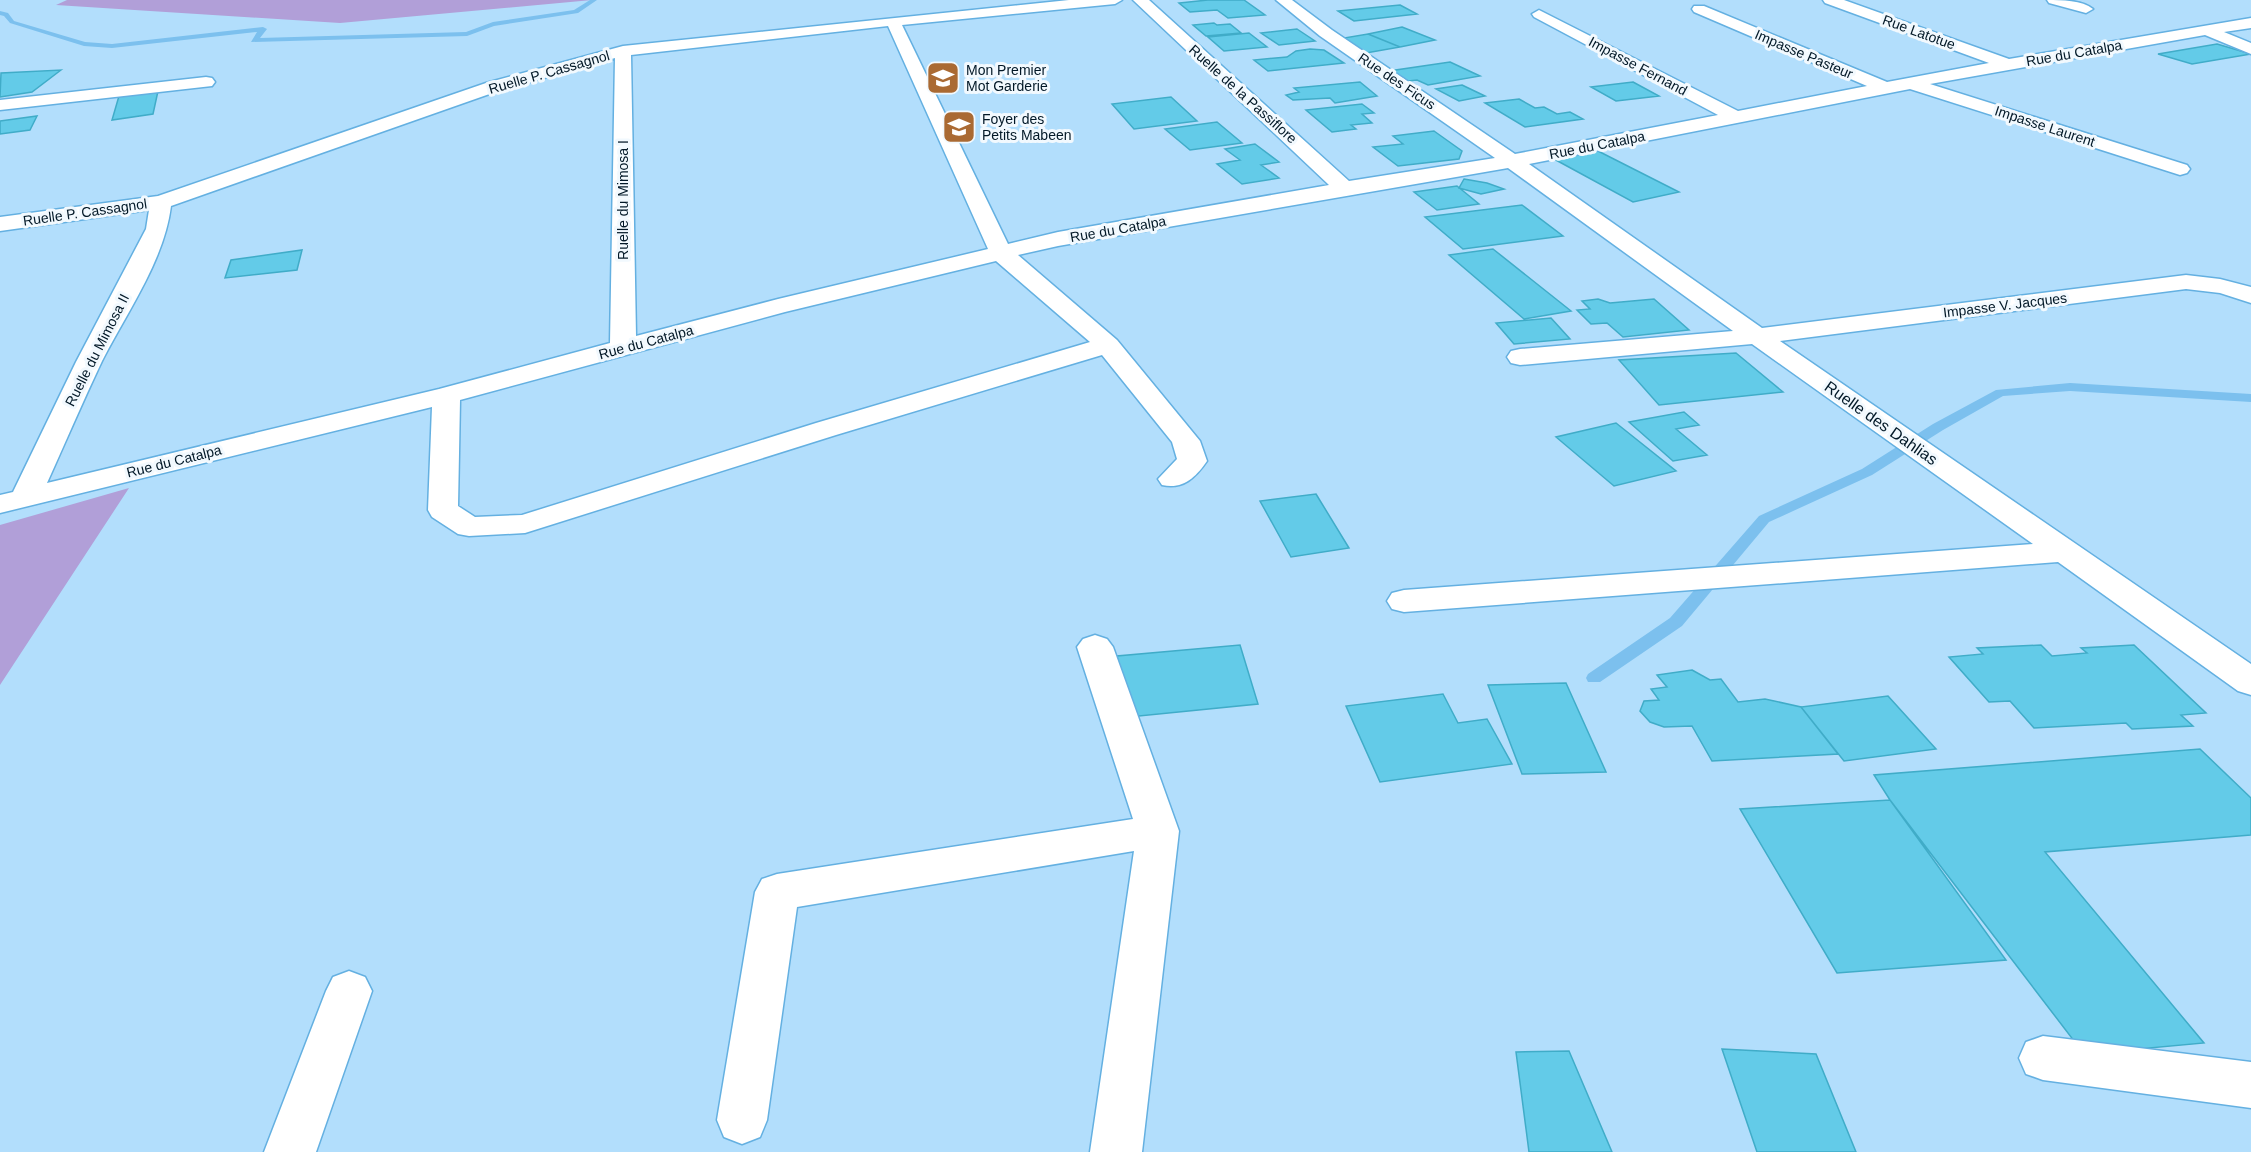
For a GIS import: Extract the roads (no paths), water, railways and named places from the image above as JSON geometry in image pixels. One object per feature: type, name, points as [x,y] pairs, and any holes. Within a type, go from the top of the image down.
[{"type":"street","name":"Ruelle P. Cassagnol","points":[[0,224],[161,202],[492,87],[623,51],[893,21],[1115,0]]},
{"type":"street","name":"Ruelle de la Passiflore","points":[[1140,0],[1346,188]]},
{"type":"street","name":"Rue des Ficus","points":[[1283,0],[1326,33],[1512,160]]},
{"type":"street","name":"Rue Latotue","points":[[1830,0],[2008,64]]},
{"type":"street","points":[[2054,0],[2086,9]]},
{"type":"street","name":"Impasse Pasteur","points":[[1699,9],[1888,89]]},
{"type":"street","name":"Impasse Fernand","points":[[1539,14],[1737,118]]},
{"type":"street","points":[[893,21],[1001,253],[1108,345],[1186,441],[1192,461],[1173,479]]},
{"type":"street","name":"Rue du Catalpa","points":[[1911,84],[2008,64],[2251,23]]},
{"type":"street","points":[[2205,30],[2251,49]]},
{"type":"street","name":"Ruelle du Mimosa I","points":[[623,51],[623,349]]},
{"type":"street","points":[[0,105],[206,82]]},
{"type":"street","points":[[1888,89],[1911,84]]},
{"type":"street","name":"Impasse Laurent","points":[[1911,84],[2180,169]]},
{"type":"street","name":"Rue du Catalpa","points":[[0,504],[446,395],[778,306],[1058,239],[1512,160],[1888,89]]},
{"type":"street","name":"Ruelle des Dahlias","points":[[1512,160],[1757,336],[2250,680]]},
{"type":"street","name":"Ruelle du Mimosa II","points":[[26,496],[89,362],[157,229],[161,202]]},
{"type":"street","name":"Impasse V. Jacques","points":[[1520,357],[1757,336],[2186,282],[2212,283],[2251,296]]},
{"type":"street","points":[[446,395],[443,510],[469,527],[525,524],[826,429],[1108,345]]},
{"type":"street","points":[[1404,600],[2065,552]]},
{"type":"street","points":[[1095,647],[1158,831],[1116,1152]]},
{"type":"street","points":[[742,1120],[777,892],[1158,831]]},
{"type":"street","points":[[290,1152],[350,991]]},
{"type":"street","points":[[2043,1058],[2251,1084]]},
{"type":"waterway","points":[[0,13],[6,14],[12,22],[84,44],[112,46],[263,29],[254,40],[467,34],[493,24],[576,12],[594,0]]},
{"type":"waterway","points":[[1594,678],[1676,622],[1764,519],[1867,472],[1938,427],[2000,393],[2070,387],[2251,398]]},
{"type":"place","name":"Mon Premier Mot Garderie","points":[[943,78]]},
{"type":"place","name":"Foyer des Petits Mabeen","points":[[959,127]]}]
